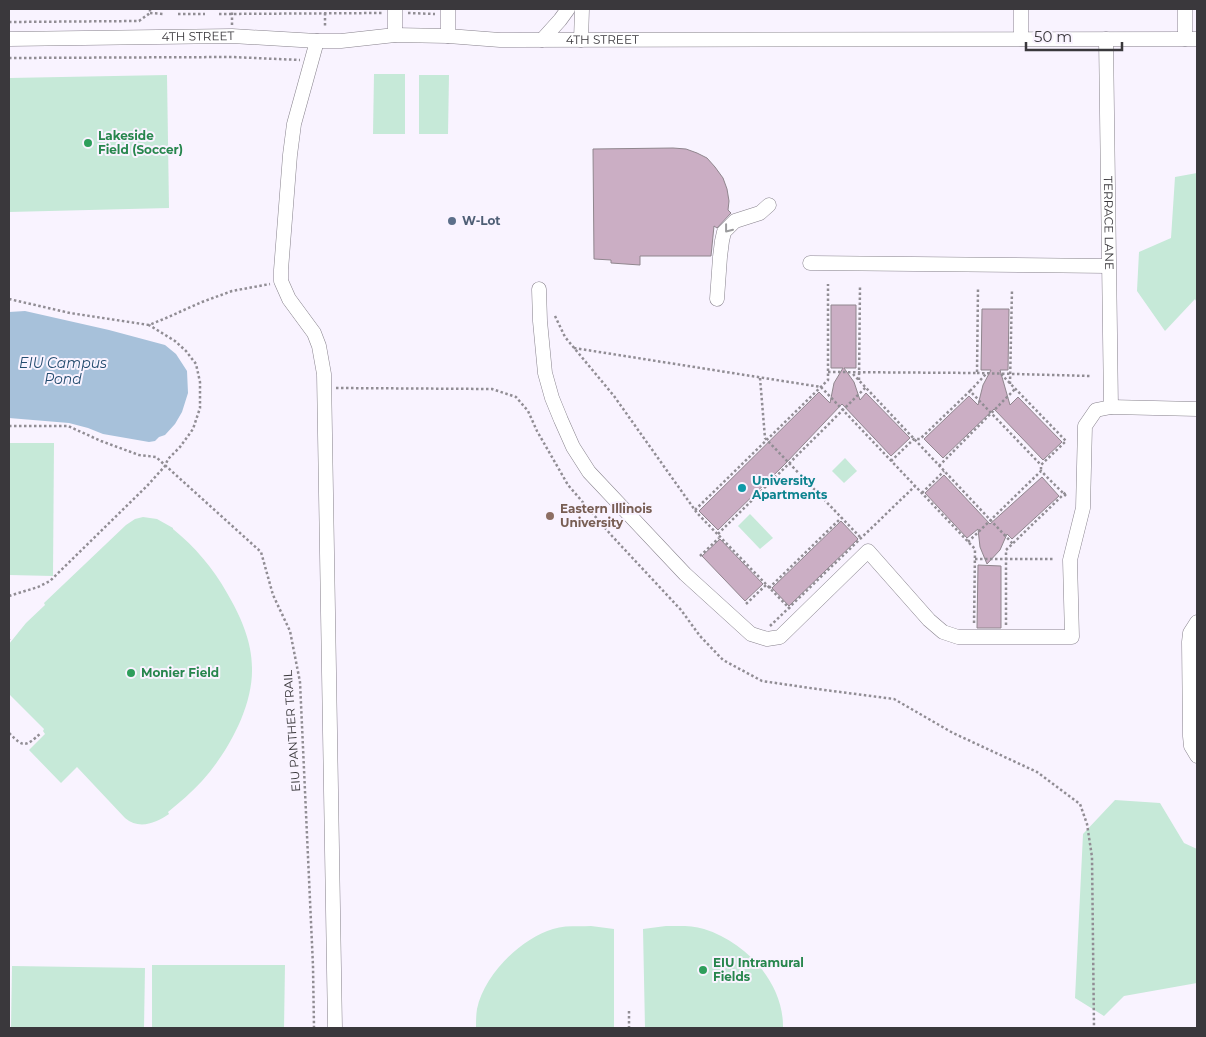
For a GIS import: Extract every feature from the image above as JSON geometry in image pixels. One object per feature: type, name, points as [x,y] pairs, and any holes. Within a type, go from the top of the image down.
[{"type":"street","points":[[542,40],[568,9]]},
{"type":"street","points":[[581,40],[582,9]]},
{"type":"street","points":[[1021,9],[1021,39]]},
{"type":"street","points":[[1185,9],[1191,39]]},
{"type":"street","points":[[394,35],[395,11]]},
{"type":"street","points":[[446,12],[448,36]]},
{"type":"street","name":"4TH STREET","points":[[9,39],[232,36],[341,41],[394,35],[448,36],[500,40],[1191,39]]},
{"type":"street","name":"TERRACE LANE","points":[[1106,39],[1110,407]]},
{"type":"street","points":[[317,41],[294,124],[280,270],[281,282],[289,299],[314,333],[319,346],[324,374],[335,1028]]},
{"type":"street","points":[[716,299],[724,232],[735,221],[760,213],[769,205]]},
{"type":"street","points":[[810,263],[1108,266]]},
{"type":"street","points":[[539,289],[545,373],[552,398],[573,447],[589,472],[685,574],[751,634],[767,639],[780,637],[868,551],[929,620],[943,632],[958,637],[1072,637],[1070,560],[1083,508],[1085,426],[1096,410],[1110,407],[1197,409]]},
{"type":"street","points":[[1197,622],[1190,633],[1189,642],[1190,736],[1191,746],[1197,756]]},
{"type":"path","points":[[150,9],[150,14]]},
{"type":"path","points":[[232,9],[232,26]]},
{"type":"path","points":[[219,14],[446,12]]},
{"type":"path","points":[[325,13],[325,26]]},
{"type":"path","points":[[9,22],[133,22],[139,21],[150,14],[164,14]]},
{"type":"path","points":[[178,14],[204,14]]},
{"type":"path","points":[[9,58],[232,57],[311,60]]},
{"type":"path","points":[[149,325],[232,291],[281,282]]},
{"type":"path","points":[[695,510],[828,380],[828,284]]},
{"type":"path","points":[[859,380],[860,286]]},
{"type":"path","points":[[977,374],[978,288]]},
{"type":"path","points":[[1010,384],[1012,289]]},
{"type":"path","points":[[9,299],[70,313],[149,325],[186,350],[196,364],[200,382],[200,408],[193,429],[180,448],[168,459],[165,466],[130,504],[50,581],[38,587],[9,596]]},
{"type":"path","points":[[555,316],[565,337],[614,396],[695,510],[790,609]]},
{"type":"path","points":[[574,348],[821,387],[975,549],[974,637]]},
{"type":"path","points":[[828,372],[1091,376]]},
{"type":"path","points":[[852,373],[1013,544]]},
{"type":"path","points":[[914,438],[920,439],[986,374]]},
{"type":"path","points":[[1001,374],[1066,441],[1041,465]]},
{"type":"path","points":[[760,377],[765,438],[860,538]]},
{"type":"path","points":[[700,556],[866,387]]},
{"type":"path","points":[[939,466],[1015,389]]},
{"type":"path","points":[[968,542],[1041,471],[1041,465],[970,391]]},
{"type":"path","name":"EIU PANTHER TRAIL","points":[[9,426],[68,426],[139,455],[156,457],[261,552],[273,595],[290,632],[300,682],[313,966],[314,1028]]},
{"type":"path","points":[[891,461],[914,438]]},
{"type":"path","points":[[922,493],[944,471]]},
{"type":"path","points":[[1006,637],[1006,550],[1065,494],[1041,471]]},
{"type":"path","points":[[769,588],[841,518]]},
{"type":"path","points":[[975,559],[1054,559]]},
{"type":"path","points":[[746,604],[766,585]]},
{"type":"path","points":[[9,733],[18,742],[24,744],[29,743],[41,733]]},
{"type":"path","points":[[629,1010],[629,1028]]},
{"type":"green space","points":[[374,74],[405,74],[405,134],[373,134]]},
{"type":"green space","name":"Lakeside Field (Soccer)","points":[[167,75],[169,208],[9,212],[9,78]]},
{"type":"green space","points":[[419,75],[449,75],[448,134],[419,134]]},
{"type":"green space","points":[[1197,173],[1197,303],[1195,299],[1165,331],[1137,291],[1139,252],[1171,238],[1175,177]]},
{"type":"green space","points":[[9,443],[54,443],[53,576],[9,575]]},
{"type":"green space","points":[[845,458],[857,471],[844,483],[832,471]]},
{"type":"green space","points":[[750,514],[773,538],[760,549],[738,526]]},
{"type":"green space","name":"Monier Field","points":[[143,517],[157,519],[173,528],[189,543],[216,575],[241,619],[248,638],[252,668],[248,698],[243,713],[230,743],[221,757],[202,781],[168,812],[169,814],[147,824],[136,824],[125,818],[77,767],[61,783],[29,750],[45,734],[44,729],[9,694],[9,644],[26,623],[45,605],[44,603],[126,525],[135,519]]},
{"type":"green space","points":[[1115,800],[1160,803],[1184,843],[1197,849],[1197,983],[1124,996],[1104,1016],[1075,998],[1083,834]]},
{"type":"green space","points":[[591,926],[614,929],[614,1028],[476,1028],[477,1009],[487,984],[495,971],[516,950],[528,941],[553,929]]},
{"type":"green space","name":"EIU Intramural Fields","points":[[666,926],[690,926],[704,929],[719,935],[748,954],[770,980],[782,1011],[783,1028],[645,1028],[643,929]]},
{"type":"green space","points":[[152,965],[285,965],[284,1028],[152,1028]]},
{"type":"green space","points":[[12,966],[145,968],[144,1028],[11,1028]]},
{"type":"water","name":"EIU Campus Pond","points":[[25,311],[165,345],[176,354],[187,371],[188,393],[182,412],[175,424],[165,435],[149,442],[103,434],[69,423],[9,418],[9,312]]},
{"type":"building","points":[[593,149],[686,149],[707,158],[723,178],[727,189],[728,210],[731,213],[717,228],[714,226],[711,256],[640,256],[640,265],[611,263],[611,260],[594,259]]},
{"type":"building","points":[[831,305],[856,305],[856,368],[844,368],[854,382],[860,400],[866,393],[910,438],[891,456],[842,404],[718,530],[699,511],[819,392],[830,403],[834,383],[843,368],[831,368]]},
{"type":"building","points":[[982,309],[1009,309],[1008,370],[1000,370],[1010,405],[1018,397],[1062,442],[1043,460],[994,409],[943,458],[924,439],[969,396],[978,405],[983,385],[991,370],[981,370]]},
{"type":"building","points":[[944,475],[990,524],[1042,477],[1059,496],[1012,539],[1007,534],[1000,550],[987,564],[980,547],[978,529],[967,538],[925,493]]},
{"type":"building","name":"University Apartments","points":[[841,521],[858,539],[789,606],[772,588]]},
{"type":"building","points":[[720,539],[763,584],[745,601],[702,556]]},
{"type":"building","points":[[978,565],[1001,566],[1001,628],[977,628]]},
{"type":"place","name":"Lakeside Field (Soccer)","points":[[88,143]]},
{"type":"place","name":"W-Lot","points":[[452,221]]},
{"type":"place","name":"University Apartments","points":[[742,488]]},
{"type":"place","name":"Eastern Illinois University","points":[[550,516]]},
{"type":"place","name":"Monier Field","points":[[131,673]]},
{"type":"place","name":"EIU Intramural Fields","points":[[703,970]]}]
